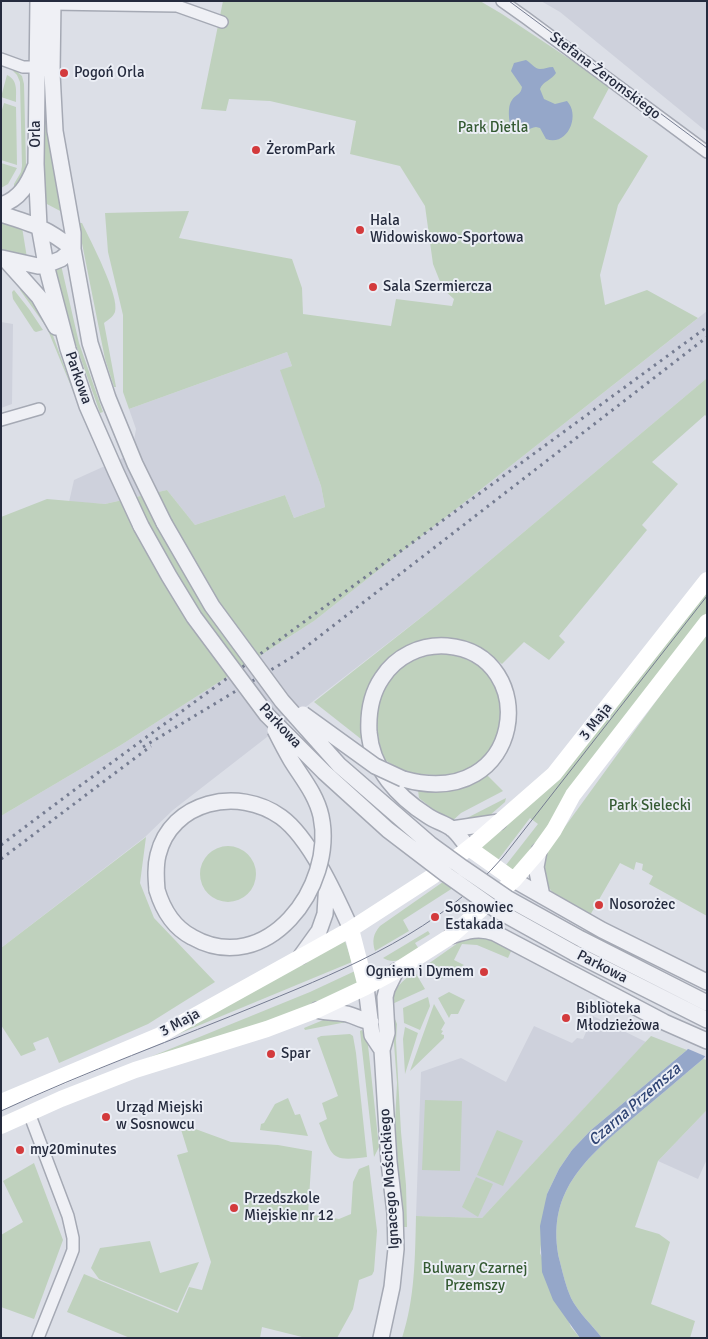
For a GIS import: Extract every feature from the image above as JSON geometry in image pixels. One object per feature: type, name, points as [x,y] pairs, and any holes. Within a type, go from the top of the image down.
[{"type":"main road","name":"3 Maja","points":[[1,1102],[160,1035],[351,929],[411,891],[469,848],[554,774],[707,580]]},
{"type":"main road","name":"3 Maja","points":[[1,1126],[28,1113],[135,1070],[267,1029],[317,1010],[396,971],[451,936],[514,880],[540,851],[573,795],[707,622]]},
{"type":"main road","points":[[469,848],[514,880]]},
{"type":"main road","points":[[351,929],[366,987]]},
{"type":"street","points":[[48,2],[177,6],[222,22]]},
{"type":"street","name":"Orla","points":[[46,265],[39,226],[36,164],[36,67],[48,2]]},
{"type":"street","name":"Orla","points":[[48,2],[53,114],[73,233],[72,249]]},
{"type":"street","name":"Stefana Żeromskiego","points":[[505,3],[707,152]]},
{"type":"street","points":[[1,59],[23,67],[36,67]]},
{"type":"street","points":[[1,205],[7,203],[22,191],[36,164]]},
{"type":"street","points":[[1,214],[39,226],[56,236],[72,249],[61,259],[46,265],[38,266],[23,261],[3,259]]},
{"type":"street","name":"Parkowa","points":[[72,249],[90,343],[108,398],[135,464],[164,523],[212,606],[282,701],[338,765],[430,844],[507,898],[703,1009]]},
{"type":"street","points":[[3,259],[39,297],[68,349]]},
{"type":"street","name":"Parkowa","points":[[46,265],[68,349],[87,406],[141,526],[194,617],[267,715],[324,772],[388,830],[496,909],[574,953],[703,1009]]},
{"type":"street","points":[[1,420],[39,409]]},
{"type":"street","points":[[282,701],[364,759],[393,775],[424,784],[444,784],[465,779],[483,769],[502,746],[508,725],[508,704],[499,678],[487,663],[459,648],[440,646],[421,648],[411,652],[387,670],[373,694],[369,724],[374,756],[378,765],[389,783],[428,816],[452,829],[469,848]]},
{"type":"street","points":[[267,715],[311,791],[321,816],[322,853],[315,882],[307,898],[289,920],[266,937],[240,946],[222,947],[205,944],[180,929],[163,907],[158,890],[156,870],[158,854],[170,829],[192,810],[209,803],[236,800],[255,804],[280,816],[294,828],[312,854],[327,881],[351,929]]},
{"type":"street","points":[[452,829],[499,822]]},
{"type":"street","points":[[540,851],[536,867],[542,896]]},
{"type":"street","points":[[514,880],[602,930],[707,982]]},
{"type":"street","points":[[301,956],[319,931],[325,914],[327,881]]},
{"type":"street","points":[[451,936],[476,929],[495,933],[664,1022],[707,1041]]},
{"type":"street","name":"Ignacego Mościckiego","points":[[381,1338],[392,1287],[396,1249],[395,1213],[389,1162],[382,1050],[387,1033],[384,997],[386,988],[396,971]]},
{"type":"street","name":"Ignacego Mościckiego","points":[[366,987],[372,1035],[382,1050]]},
{"type":"street","points":[[317,1010],[332,1014],[345,1014],[371,1022]]},
{"type":"street","points":[[28,1113],[68,1216],[73,1238],[73,1250],[38,1338]]},
{"type":"shaded area","points":[[541,1],[707,1],[707,132],[560,12]]},
{"type":"shaded area","points":[[707,311],[707,378],[437,605],[173,810],[145,837],[1,948],[1,816],[121,745],[314,621]]},
{"type":"shaded area","points":[[1,322],[13,324],[12,404],[1,408]]},
{"type":"shaded area","points":[[287,352],[292,366],[281,370],[321,486],[325,507],[294,518],[285,495],[195,525],[167,490],[105,504],[69,502],[74,480],[127,456],[133,446],[136,429],[129,409]]},
{"type":"shaded area","points":[[593,1016],[646,1042],[482,1218],[416,1216],[421,1072],[461,1058],[506,1082],[534,1026],[572,1043],[577,1038],[583,1039]]},
{"type":"shaded area","points":[[707,1110],[707,1159],[698,1179],[658,1161]]},
{"type":"green space","name":"Park Dietla","points":[[223,1],[480,1],[610,86],[593,118],[648,156],[618,205],[600,275],[605,305],[647,290],[698,318],[314,621],[121,745],[1,816],[1,517],[47,499],[105,504],[167,490],[195,525],[285,495],[294,518],[325,507],[321,486],[280,370],[292,366],[287,352],[129,409],[123,392],[123,315],[108,252],[105,213],[189,211],[179,238],[292,259],[302,288],[303,314],[391,326],[396,299],[452,306],[454,299],[443,289],[433,264],[425,206],[400,166],[350,154],[356,121],[270,101],[229,99],[226,111],[201,109]]},
{"type":"green space","points":[[14,69],[22,76],[24,84],[26,165],[23,179],[14,189],[14,184],[21,172],[22,166],[20,82],[13,71]]},
{"type":"green space","points":[[7,75],[15,83],[16,102],[1,97]]},
{"type":"green space","points":[[42,95],[46,96],[64,213],[45,203]]},
{"type":"green space","points":[[4,103],[16,107],[17,165],[1,160],[1,113]]},
{"type":"green space","points":[[1,163],[17,168],[8,184],[1,188]]},
{"type":"green space","points":[[1,220],[22,227],[27,258],[1,250]]},
{"type":"green space","points":[[78,223],[82,223],[109,281],[113,294],[115,312],[104,323],[116,387],[114,387],[105,359]]},
{"type":"green space","points":[[61,265],[79,343],[103,412],[100,413],[63,308],[54,269]]},
{"type":"green space","points":[[23,285],[51,330],[75,396],[47,328],[20,290]]},
{"type":"green space","points":[[14,290],[43,330],[34,331],[13,299],[12,292]]},
{"type":"green space","points":[[707,378],[707,417],[705,415],[652,462],[678,484],[642,525],[647,530],[559,636],[565,642],[549,660],[524,642],[502,664],[481,648],[466,642],[434,639],[418,642],[390,658],[370,682],[362,708],[361,739],[314,702],[437,605]]},
{"type":"green space","points":[[707,592],[707,612],[570,788],[549,828],[514,871],[506,865],[538,824],[530,818],[498,860],[480,847]]},
{"type":"green space","name":"Park Sielecki","points":[[707,631],[707,916],[649,884],[653,876],[642,870],[643,864],[636,862],[634,870],[620,863],[589,917],[561,900],[549,888],[543,874],[548,850]]},
{"type":"green space","points":[[439,654],[456,656],[472,662],[491,679],[497,691],[500,705],[498,732],[486,756],[472,768],[462,772],[446,775],[429,775],[403,770],[385,760],[379,741],[378,706],[383,691],[391,677],[403,666],[419,659]]},
{"type":"green space","points":[[487,775],[503,791],[461,813],[450,823],[419,798],[418,790],[436,792],[454,790],[471,784]]},
{"type":"green space","points":[[506,798],[505,802],[489,816],[461,824],[465,819]]},
{"type":"green space","points":[[146,837],[140,883],[154,918],[215,982],[148,1024],[59,1063],[48,1037],[33,1043],[36,1050],[21,1056],[1,1025],[1,948]]},
{"type":"green space","points":[[223,846],[233,846],[248,854],[254,863],[256,874],[254,885],[248,894],[233,902],[223,902],[212,897],[205,890],[200,879],[200,869],[205,858],[212,851]]},
{"type":"green space","points":[[460,870],[470,877],[403,920],[409,931],[375,951],[374,938],[380,926]]},
{"type":"green space","points":[[428,931],[430,934],[415,943],[419,949],[397,961],[383,958]]},
{"type":"green space","points":[[483,935],[512,949],[508,958],[477,945],[462,944],[454,960],[464,965],[438,981],[428,964],[465,938]]},
{"type":"green space","points":[[345,941],[352,962],[142,1049]]},
{"type":"green space","points":[[355,971],[359,984],[270,1022],[138,1062],[310,992]]},
{"type":"green space","points":[[415,972],[425,989],[390,1005],[393,994],[399,986]]},
{"type":"green space","points":[[449,992],[465,1000],[458,1014],[451,1014],[449,1018],[438,998]]},
{"type":"green space","points":[[428,997],[430,1006],[420,1030],[404,1023],[403,1008]]},
{"type":"green space","points":[[434,1004],[445,1023],[441,1030],[443,1031],[441,1034],[444,1035],[444,1038],[410,1071]]},
{"type":"green space","points":[[328,1018],[352,1021],[305,1030],[304,1028]]},
{"type":"green space","points":[[392,1018],[395,1019],[397,1024],[396,1041],[407,1227],[404,1227],[397,1157],[395,1122],[397,1083]]},
{"type":"green space","points":[[405,1027],[418,1033],[405,1074],[403,1039]]},
{"type":"green space","points":[[362,1030],[368,1045],[379,1147],[374,1157],[360,1031]]},
{"type":"green space","points":[[350,1034],[353,1036],[356,1053],[367,1157],[345,1159],[334,1155],[330,1150],[319,1123],[327,1119],[322,1103],[338,1096],[317,1038],[321,1036]]},
{"type":"green space","name":"Bulwary Czarnej Przemszy","points":[[651,1036],[687,1050],[591,1130],[572,1150],[559,1169],[547,1194],[540,1253],[571,1327],[580,1338],[402,1338],[412,1293],[416,1216],[482,1218]]},
{"type":"green space","name":"Bulwary Czarnej Przemszy","points":[[703,1059],[707,1060],[707,1110],[658,1161],[635,1227],[659,1234],[670,1242],[651,1304],[695,1321],[690,1338],[602,1338],[574,1303],[563,1276],[557,1238],[558,1216],[564,1197],[573,1179],[600,1148]]},
{"type":"green space","points":[[288,1098],[295,1115],[300,1114],[308,1136],[260,1130],[261,1124],[264,1123],[275,1104]]},
{"type":"green space","points":[[425,1100],[462,1101],[460,1171],[422,1170]]},
{"type":"green space","points":[[179,1123],[231,1142],[278,1145],[312,1151],[308,1214],[339,1219],[351,1214],[353,1182],[359,1169],[369,1165],[377,1231],[374,1271],[372,1275],[359,1280],[353,1309],[337,1338],[306,1338],[262,1327],[260,1338],[130,1338],[67,1312],[84,1274],[178,1313],[189,1287],[202,1290],[211,1262],[177,1155],[188,1152]]},
{"type":"green space","points":[[497,1130],[523,1141],[503,1186],[477,1175]]},
{"type":"green space","points":[[34,1163],[63,1240],[34,1319],[1,1307],[1,1235],[23,1222],[3,1181]]},
{"type":"green space","points":[[476,1177],[493,1184],[478,1217],[462,1207]]},
{"type":"green space","points":[[150,1241],[160,1273],[199,1262],[177,1311],[99,1279],[91,1268],[100,1248]]},
{"type":"water","points":[[526,60],[538,69],[553,67],[556,73],[540,89],[544,99],[555,104],[567,101],[571,107],[573,114],[570,129],[560,139],[546,139],[540,128],[536,127],[521,132],[511,129],[509,106],[512,100],[521,92],[522,87],[511,71],[514,63]]},
{"type":"water","name":"Czarna Przemsza","points":[[707,1025],[707,1054],[703,1059],[600,1148],[573,1179],[564,1197],[558,1216],[557,1238],[563,1276],[574,1303],[602,1338],[580,1338],[553,1300],[542,1272],[540,1226],[547,1194],[559,1169],[572,1150],[591,1130],[687,1050]]},
{"type":"pier","points":[[707,1023],[707,1057],[686,1048]]},
{"type":"tram line","points":[[509,1],[707,148]]},
{"type":"tram line","points":[[1,1111],[33,1096],[329,975],[392,944],[423,926],[451,906],[478,883],[503,857],[707,596]]},
{"type":"railway","points":[[1,845],[707,327]]},
{"type":"railway","points":[[143,747],[294,656],[707,337]]},
{"type":"railway","points":[[1,859],[151,746]]},
{"type":"place","name":"Pogoń Orla","points":[[64,73]]},
{"type":"place","name":"ŻeromPark","points":[[256,150]]},
{"type":"place","name":"Hala Widowiskowo-Sportowa","points":[[360,230]]},
{"type":"place","name":"Sala Szermiercza","points":[[373,287]]},
{"type":"place","name":"Nosorożec","points":[[599,905]]},
{"type":"place","name":"Sosnowiec Estakada","points":[[435,917]]},
{"type":"place","name":"Ogniem i Dymem","points":[[484,972]]},
{"type":"place","name":"Biblioteka Młodzieżowa","points":[[566,1018]]},
{"type":"place","name":"Spar","points":[[271,1054]]},
{"type":"place","name":"Urząd Miejski w Sosnowcu","points":[[106,1117]]},
{"type":"place","name":"my20minutes","points":[[20,1150]]},
{"type":"place","name":"Przedszkole Miejskie nr 12","points":[[234,1208]]}]
